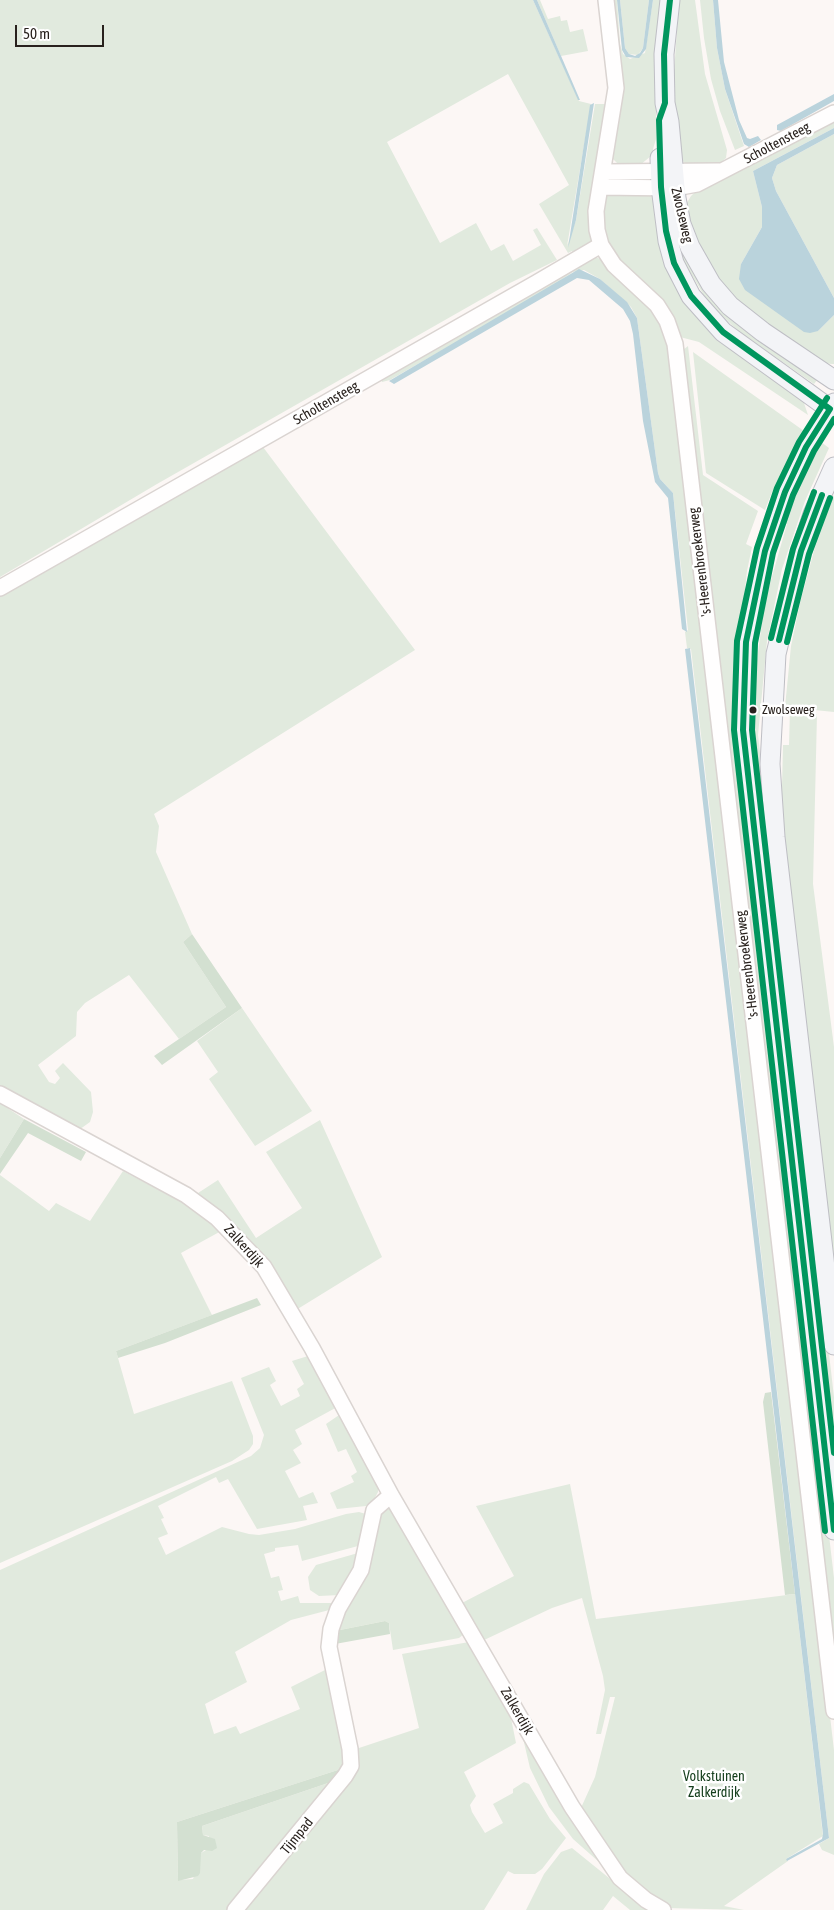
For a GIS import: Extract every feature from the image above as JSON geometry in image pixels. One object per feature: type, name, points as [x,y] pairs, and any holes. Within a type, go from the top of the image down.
[{"type":"main road","name":"Zwolseweg","points":[[670,0],[664,54],[665,103],[659,120],[667,179],[666,231],[674,263],[691,296],[723,332],[833,408]]},
{"type":"main road","name":"Zwolseweg","points":[[667,179],[690,247],[703,272],[716,290],[730,306],[753,325],[834,380]]},
{"type":"main road","points":[[833,408],[806,447],[785,492],[764,551],[746,642],[742,730],[834,1530]]},
{"type":"main road","points":[[834,467],[814,514],[801,552],[776,654],[770,764],[774,837],[834,1345]]},
{"type":"street","points":[[601,244],[596,219],[616,88],[606,0]]},
{"type":"street","name":"Scholtensteeg","points":[[603,172],[697,184],[708,180],[719,171],[754,156],[834,113]]},
{"type":"street","name":"Scholtensteeg","points":[[600,187],[667,179]]},
{"type":"street","name":"Scholtensteeg","points":[[0,588],[536,284],[601,244]]},
{"type":"street","name":"'s-Heerenbroekerweg","points":[[601,244],[623,275],[657,305],[667,321],[675,344],[834,1711]]},
{"type":"street","name":"Zalkerdijk","points":[[0,1094],[184,1194],[217,1218],[264,1267],[294,1317],[391,1495],[572,1807],[602,1853],[630,1888],[664,1910]]},
{"type":"street","name":"Tijmpad","points":[[235,1910],[345,1776],[351,1766],[352,1758],[329,1648],[331,1629],[338,1609],[361,1570],[374,1510],[391,1495]]},
{"type":"green space","points":[[0,0],[533,0],[579,101],[591,104],[567,246],[576,220],[595,104],[607,104],[591,241],[574,254],[572,251],[568,253],[539,204],[569,185],[508,74],[387,142],[440,243],[476,223],[491,251],[504,244],[513,261],[541,245],[533,230],[537,228],[557,260],[510,283],[157,484],[0,577]]},
{"type":"green space","points":[[537,0],[540,0],[548,19],[560,16],[561,21],[567,20],[570,32],[583,29],[588,51],[561,56]]},
{"type":"green space","points":[[610,0],[617,0],[620,44],[623,54],[630,59],[645,53],[653,0],[664,0],[656,89],[656,139],[651,156],[640,165],[619,165],[611,157]]},
{"type":"green space","points":[[620,0],[649,0],[643,48],[638,55],[629,54],[625,48]]},
{"type":"green space","points":[[679,0],[695,0],[705,74],[727,150],[726,158],[719,164],[686,164],[678,157],[673,87]]},
{"type":"green space","points":[[700,0],[713,0],[717,48],[725,89],[744,146],[735,150],[720,111],[711,79]]},
{"type":"green space","points":[[834,120],[834,128],[753,171],[762,207],[762,227],[741,264],[818,331],[834,315],[834,364],[832,364],[823,363],[756,323],[705,269],[685,206],[697,190],[750,166]]},
{"type":"green space","points":[[834,134],[834,298],[776,191],[772,178],[777,165]]},
{"type":"green space","points":[[607,193],[648,194],[653,198],[656,202],[682,297],[689,308],[706,328],[724,344],[803,400],[808,415],[699,342],[680,337],[617,261],[602,232],[604,196]]},
{"type":"green space","points":[[675,207],[697,269],[821,375],[814,384],[737,330],[708,302],[676,249]]},
{"type":"green space","points":[[593,256],[605,261],[650,304],[668,338],[834,1750],[834,1855],[822,1850],[819,1844],[829,1838],[691,649],[687,648],[685,632],[688,630],[673,493],[660,479],[658,473],[637,318],[631,307],[600,279],[584,270],[573,272],[542,293],[390,380],[382,382],[380,376]]},
{"type":"green space","points":[[688,346],[703,475],[758,511],[746,544],[752,547],[747,571],[738,653],[752,876],[834,1578],[834,1672],[683,350]]},
{"type":"green space","points":[[693,352],[804,431],[801,443],[772,492],[765,510],[706,473]]},
{"type":"green space","points":[[817,439],[829,448],[805,501],[782,569],[767,641],[758,735],[834,1397],[834,1473],[751,763],[748,722],[751,649],[764,577],[786,505]],"holes":[[[784,523],[787,524],[765,601],[756,667],[755,707],[753,708],[754,662],[761,606]]]},
{"type":"green space","points":[[263,447],[415,650],[154,814],[159,826],[156,852],[192,934],[183,942],[226,1007],[179,1039],[129,975],[85,1003],[77,1012],[76,1036],[38,1065],[49,1082],[55,1084],[60,1078],[55,1071],[63,1063],[91,1092],[93,1112],[90,1122],[76,1132],[0,1088],[0,592],[3,590],[6,593]]},
{"type":"green space","points":[[834,495],[834,712],[785,707],[791,646],[800,603],[815,547]]},
{"type":"green space","points":[[790,710],[817,714],[813,884],[834,1047],[834,1290],[781,829],[783,745],[789,745]]},
{"type":"green space","points":[[192,934],[242,1008],[162,1065],[154,1056],[226,1007],[183,942]]},
{"type":"green space","points":[[242,1008],[312,1111],[255,1146],[209,1079],[218,1072],[197,1041]]},
{"type":"green space","points":[[0,1103],[24,1119],[0,1158]]},
{"type":"green space","points":[[24,1119],[86,1152],[81,1161],[28,1133],[0,1174],[0,1158]]},
{"type":"green space","points":[[320,1120],[382,1257],[296,1310],[197,1196],[198,1193],[218,1180],[256,1238],[302,1208],[266,1152]]},
{"type":"green space","points":[[123,1171],[187,1205],[223,1230],[181,1253],[212,1315],[116,1351],[134,1414],[232,1381],[253,1436],[253,1444],[249,1450],[232,1461],[0,1563],[0,1175],[49,1211],[56,1203],[90,1221]]},
{"type":"green space","points":[[257,1298],[261,1305],[165,1343],[118,1358],[116,1351]]},
{"type":"green space","points":[[308,1356],[339,1406],[295,1430],[302,1444],[293,1450],[301,1463],[285,1471],[299,1498],[313,1492],[318,1503],[303,1506],[307,1520],[257,1529],[228,1479],[219,1483],[216,1477],[158,1506],[164,1518],[161,1519],[168,1534],[158,1538],[166,1555],[222,1527],[259,1535],[295,1529],[346,1514],[359,1512],[366,1514],[364,1543],[358,1546],[302,1561],[298,1545],[275,1548],[275,1551],[264,1554],[271,1578],[279,1576],[283,1590],[278,1591],[281,1601],[298,1596],[300,1603],[335,1603],[333,1609],[291,1620],[235,1652],[247,1682],[205,1704],[214,1734],[236,1726],[240,1734],[300,1709],[291,1687],[327,1669],[346,1764],[344,1768],[177,1822],[178,1880],[193,1879],[201,1853],[208,1849],[209,1836],[203,1835],[202,1826],[334,1781],[234,1904],[226,1910],[0,1910],[0,1570],[251,1456],[260,1448],[264,1435],[241,1378],[269,1367],[276,1381],[270,1385],[281,1406],[300,1396],[297,1389],[304,1384],[292,1361]]},
{"type":"green space","points":[[771,1392],[795,1594],[785,1595],[763,1402],[765,1393]]},
{"type":"green space","points":[[342,1413],[378,1486],[378,1492],[372,1503],[366,1506],[337,1509],[330,1493],[354,1482],[351,1476],[357,1472],[346,1449],[338,1452],[326,1424]]},
{"type":"green space","name":"Volkstuinen Zalkerdijk","points":[[570,1484],[596,1619],[795,1594],[823,1836],[786,1859],[788,1861],[724,1906],[744,1910],[667,1908],[634,1887],[580,1810],[595,1777],[615,1697],[610,1697],[601,1734],[596,1734],[605,1690],[582,1598],[552,1608],[482,1641],[460,1604],[514,1576],[476,1506]]},
{"type":"green space","points":[[386,1508],[393,1510],[464,1634],[459,1638],[393,1650],[389,1623],[385,1621],[335,1631],[376,1515]]},
{"type":"green space","points":[[358,1553],[361,1554],[340,1595],[319,1596],[310,1590],[308,1577],[316,1565]]},
{"type":"green space","points":[[385,1621],[389,1623],[390,1634],[335,1644],[335,1631]]},
{"type":"green space","points":[[469,1642],[510,1713],[516,1743],[464,1772],[476,1796],[470,1805],[472,1812],[485,1833],[503,1823],[493,1804],[513,1793],[513,1789],[524,1782],[529,1784],[550,1819],[566,1838],[542,1869],[535,1874],[514,1874],[508,1871],[484,1910],[242,1910],[356,1749],[419,1728],[402,1654]]},
{"type":"green space","points":[[522,1734],[607,1869],[573,1839],[549,1807],[530,1768]]},
{"type":"green space","points":[[344,1768],[334,1781],[202,1826],[203,1835],[215,1839],[217,1848],[212,1851],[204,1850],[201,1853],[200,1873],[198,1876],[178,1881],[177,1822]]},
{"type":"green space","points":[[572,1848],[614,1882],[656,1910],[630,1910],[613,1896],[603,1910],[526,1910],[544,1874],[561,1852]]},
{"type":"water","points":[[533,0],[537,0],[580,100],[578,100]]},
{"type":"water","points":[[617,0],[620,0],[625,48],[629,54],[635,56],[643,48],[649,0],[653,0],[646,49],[639,58],[626,57],[622,50]]},
{"type":"water","points":[[713,0],[718,0],[724,62],[739,120],[747,138],[750,139],[758,136],[761,140],[749,147],[744,144],[725,89],[717,48]]},
{"type":"water","points":[[834,94],[834,101],[781,131],[777,130],[777,125]]},
{"type":"water","points":[[594,103],[576,220],[568,248],[590,105]]},
{"type":"water","points":[[834,128],[834,134],[777,165],[772,178],[776,191],[834,298],[834,315],[818,331],[810,333],[804,332],[745,290],[739,279],[741,264],[762,227],[762,207],[753,171]]},
{"type":"water","points":[[579,269],[600,279],[627,302],[637,318],[658,473],[660,479],[673,493],[687,632],[682,629],[668,498],[655,482],[643,421],[630,321],[623,309],[589,280],[577,278],[394,384],[389,381]]},
{"type":"water","points":[[690,648],[829,1838],[787,1861],[786,1859],[822,1839],[823,1834],[685,649]]},
{"type":"transit line","points":[[670,0],[664,54],[665,103],[659,120],[661,187],[666,231],[674,263],[691,296],[723,332],[830,409],[806,447],[785,492],[765,551],[746,642],[743,730],[834,1530]]},
{"type":"transit line","points":[[825,1531],[734,730],[737,641],[757,548],[777,488],[799,442],[827,398]]},
{"type":"transit line","points":[[834,419],[814,451],[793,495],[773,553],[755,643],[752,730],[834,1453]]},
{"type":"transit line","points":[[771,638],[793,549],[814,492]]},
{"type":"transit line","points":[[779,640],[801,551],[822,495]]},
{"type":"transit line","points":[[787,642],[809,554],[830,498]]},
{"type":"place","name":"Zwolseweg","points":[[753,710]]}]
